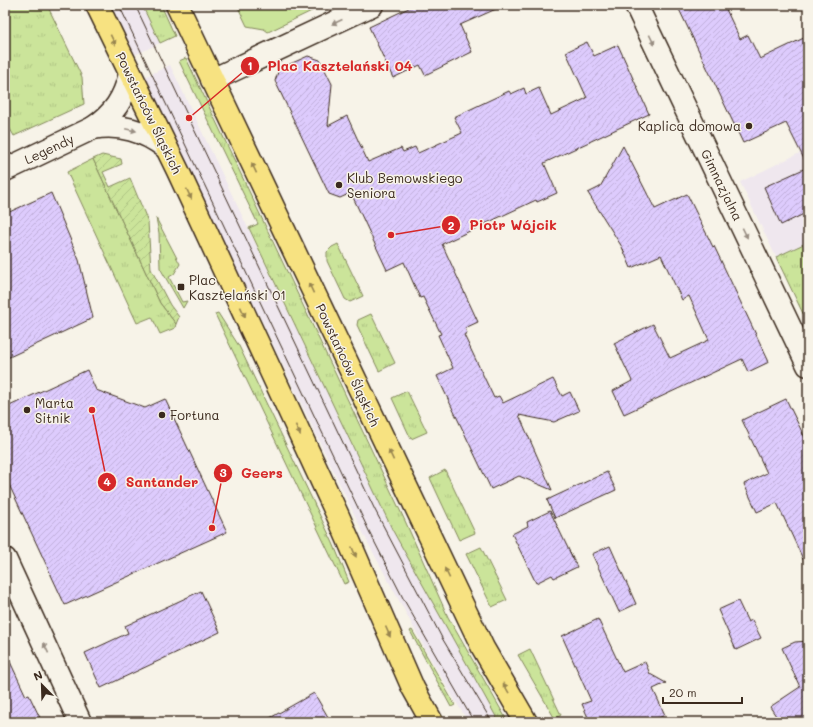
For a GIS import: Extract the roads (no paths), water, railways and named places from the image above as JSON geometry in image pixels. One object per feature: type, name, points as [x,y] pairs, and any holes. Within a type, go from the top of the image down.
[{"type":"main road","name":"Powstańców Śląskich","points":[[96,5],[165,147],[338,516],[413,688],[432,722]]},
{"type":"main road","name":"Powstańców Śląskich","points":[[177,5],[483,648],[526,722]]},
{"type":"street","points":[[212,80],[372,5]]},
{"type":"street","name":"Gimnazjalna","points":[[636,5],[808,365]]},
{"type":"street","name":"Legendy","points":[[5,170],[93,128],[106,119],[119,104],[127,88],[130,74]]},
{"type":"street","name":"Legendy","points":[[93,128],[109,126],[142,132],[154,138],[165,147]]},
{"type":"street","points":[[5,559],[80,722]]},
{"type":"tram line","points":[[119,5],[369,531],[404,600],[474,722]]},
{"type":"tram line","points":[[135,5],[375,510],[442,638],[492,722]]},
{"type":"place","name":"Plac Kasztelański 04","points":[[189,118]]},
{"type":"place","name":"Kaplica domowa","points":[[749,126]]},
{"type":"place","name":"Klub Bemowskiego Seniora","points":[[339,185]]},
{"type":"place","name":"Piotr Wójcik","points":[[391,235]]},
{"type":"place","name":"Plac Kasztelański 01","points":[[181,287]]},
{"type":"place","name":"Marta Sitnik","points":[[27,410]]},
{"type":"place","name":"Santander","points":[[92,410]]},
{"type":"place","name":"Fortuna","points":[[162,415]]},
{"type":"place","name":"Geers","points":[[212,528]]}]
